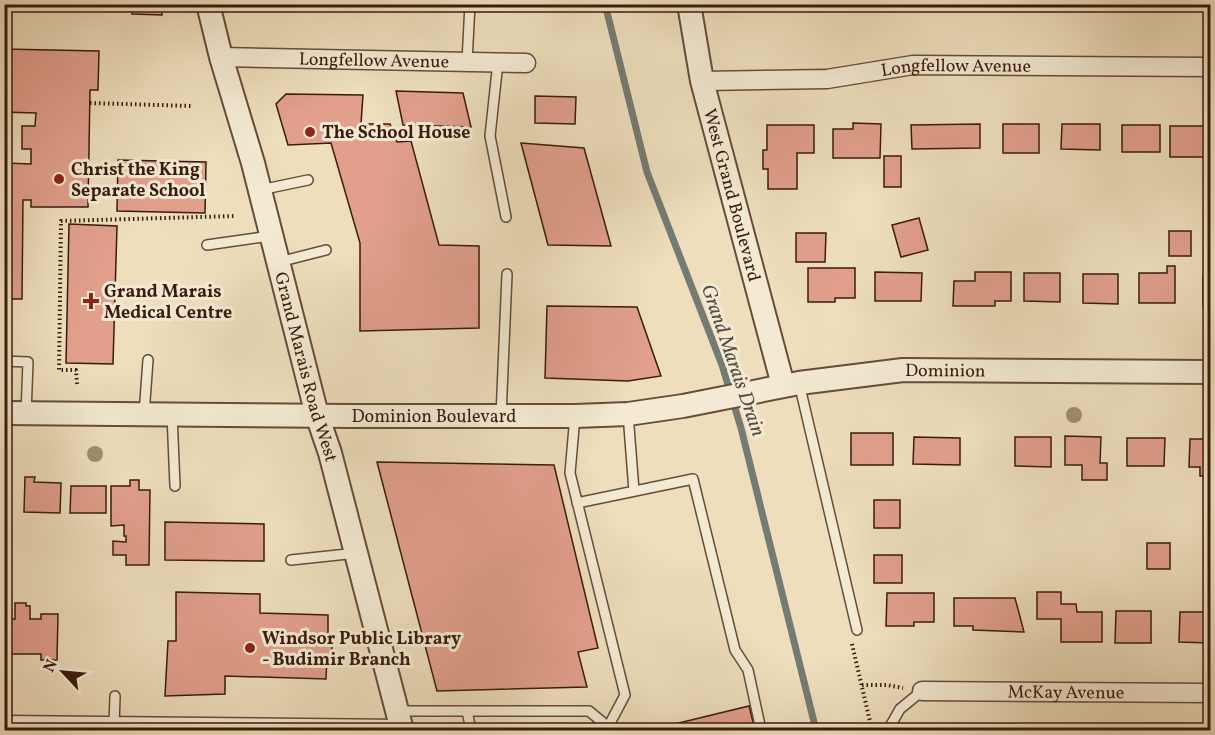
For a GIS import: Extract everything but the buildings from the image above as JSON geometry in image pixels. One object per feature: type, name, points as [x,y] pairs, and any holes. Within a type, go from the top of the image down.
[{"type":"street","name":"Grand Marais Road West","points":[[208,4],[221,57],[253,163],[317,415],[330,453],[357,553],[400,723]]},
{"type":"street","name":"West Grand Boulevard","points":[[688,4],[702,81],[791,384]]},
{"type":"street","name":"Longfellow Avenue","points":[[221,57],[526,63]]},
{"type":"street","name":"Longfellow Avenue","points":[[702,81],[827,79],[913,65],[1210,67]]},
{"type":"street","name":"Dominion","points":[[683,406],[791,384],[903,370],[1210,372]]},
{"type":"street","name":"Dominion Boulevard","points":[[15,413],[575,416],[628,414],[683,406]]},
{"type":"street","name":"McKay Avenue","points":[[922,691],[1210,693]]},
{"type":"street","points":[[4,725],[183,728],[400,723]]},
{"type":"lane","points":[[467,62],[470,4]]},
{"type":"lane","points":[[498,62],[490,136],[506,217]]},
{"type":"lane","points":[[259,190],[308,180]]},
{"type":"lane","points":[[207,245],[271,236]]},
{"type":"lane","points":[[277,262],[326,250]]},
{"type":"lane","points":[[501,416],[507,274]]},
{"type":"lane","points":[[144,414],[148,360]]},
{"type":"lane","points":[[4,361],[28,362],[15,413]]},
{"type":"lane","points":[[791,384],[857,630]]},
{"type":"lane","points":[[171,414],[175,486]]},
{"type":"lane","points":[[628,414],[634,491]]},
{"type":"lane","points":[[400,723],[467,711],[589,711],[610,729],[625,695],[570,473],[575,416]]},
{"type":"lane","points":[[577,502],[693,479],[735,650],[748,670],[761,730]]},
{"type":"lane","points":[[291,560],[357,553]]},
{"type":"lane","points":[[888,730],[900,709],[922,691]]},
{"type":"lane","points":[[114,726],[115,696]]},
{"type":"lane","points":[[467,711],[471,730]]},
{"type":"path","points":[[90,103],[192,106]]},
{"type":"path","points":[[77,384],[76,370],[59,370],[61,221],[235,216]]},
{"type":"path","points":[[862,685],[887,685]]},
{"type":"waterway","name":"Grand Marais Drain","points":[[605,4],[647,172],[722,365],[741,428],[816,730]]},
{"type":"place","name":"The School House","points":[[310,132]]},
{"type":"place","name":"Christ the King Separate School","points":[[59,179]]},
{"type":"place","name":"Grand Marais Medical Centre","points":[[91,301]]},
{"type":"place","name":"Windsor Public Library - Budimir Branch","points":[[250,648]]}]
